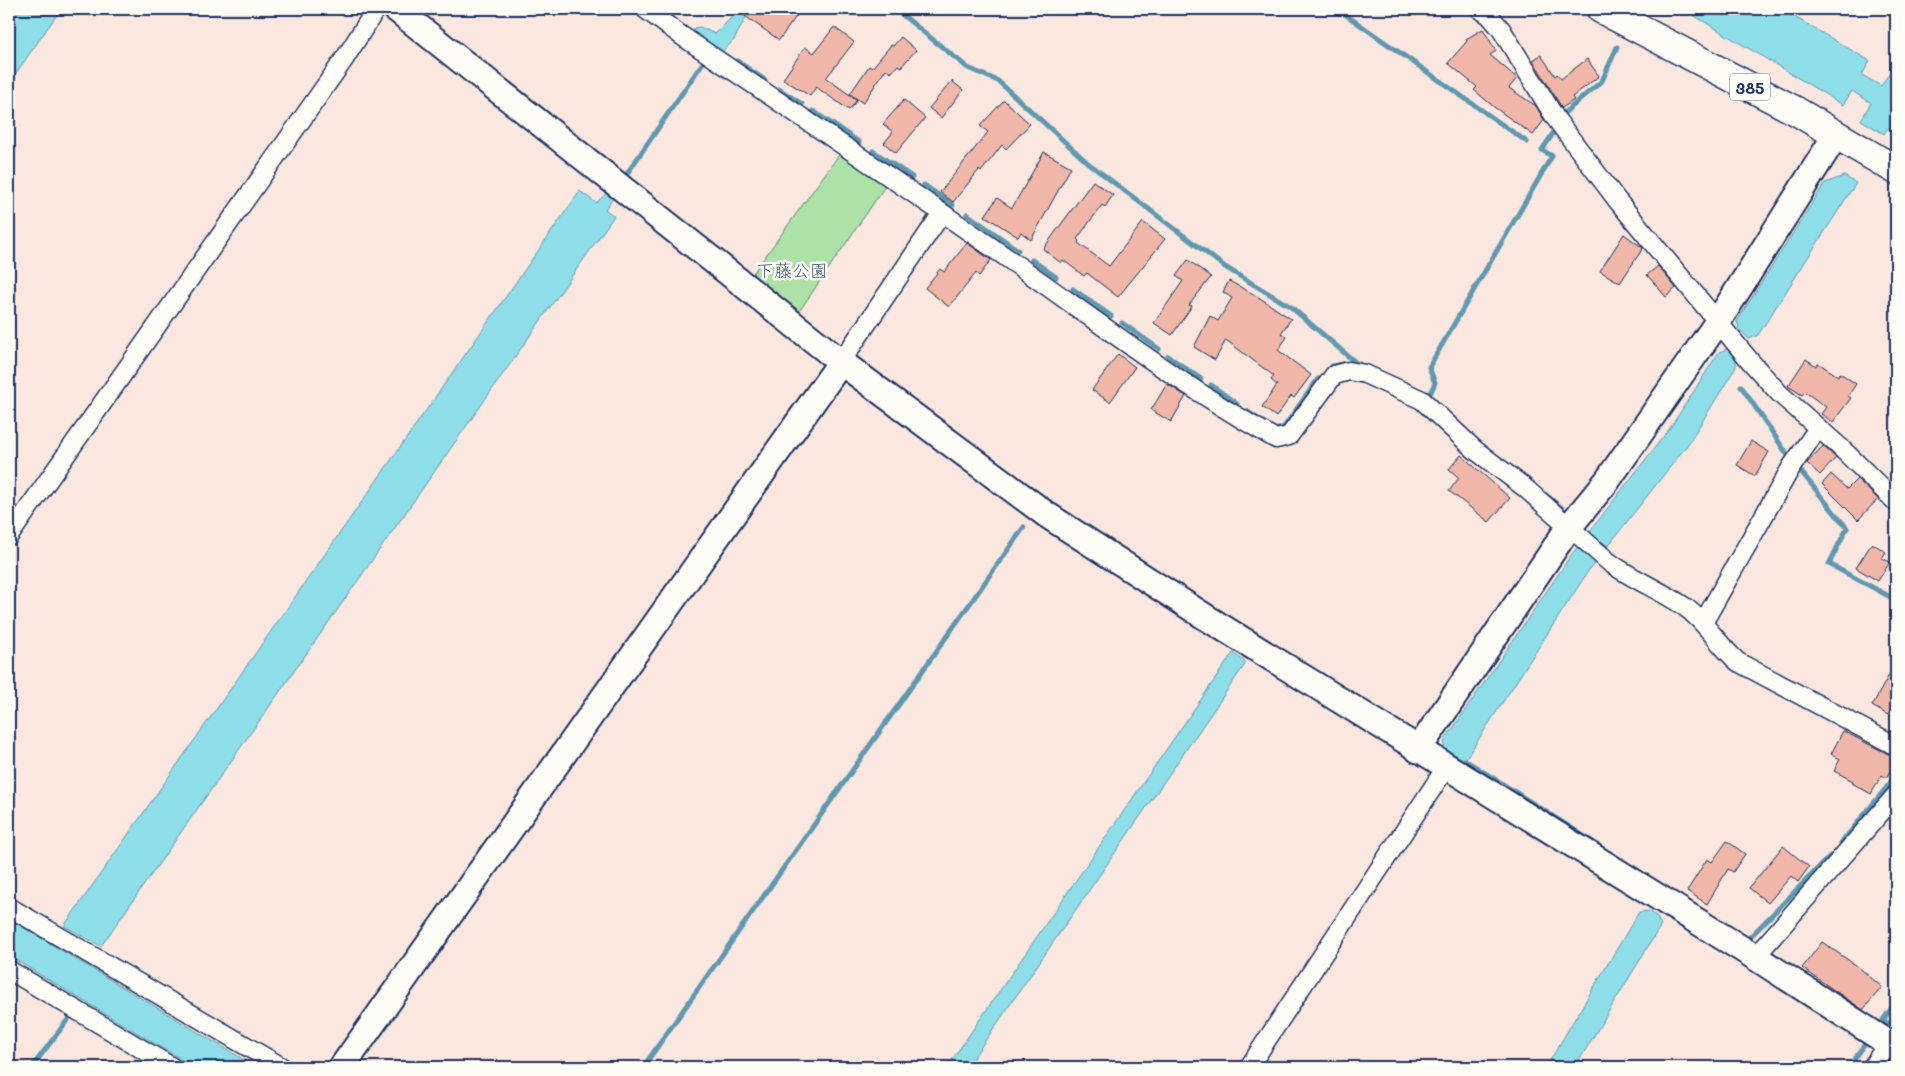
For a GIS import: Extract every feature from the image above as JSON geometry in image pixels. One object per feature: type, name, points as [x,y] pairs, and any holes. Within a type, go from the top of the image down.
[{"type":"highway","name":"385","points":[[1601,9],[1796,111],[1896,170]]},
{"type":"street","points":[[9,536],[345,58],[376,9]]},
{"type":"street","points":[[396,9],[841,362],[1047,515],[1418,750],[1447,766],[1755,957],[1892,1046],[1872,1067]]},
{"type":"street","points":[[645,9],[1156,362],[1246,422],[1276,439],[1289,436],[1334,375],[1349,371],[1365,374],[1422,400],[1475,450],[1524,487],[1605,558],[1621,570],[1683,605],[1703,623],[1724,650],[1738,662],[1896,746]]},
{"type":"street","points":[[1480,9],[1489,15],[1501,29],[1556,119],[1611,192],[1717,323],[1780,394],[1896,502]]},
{"type":"street","points":[[1418,750],[1574,531],[1717,323],[1836,135]]},
{"type":"street","points":[[342,1067],[841,362],[942,213]]},
{"type":"street","points":[[1703,623],[1792,466],[1818,428]]},
{"type":"street","points":[[1249,1067],[1447,766]]},
{"type":"street","points":[[1755,957],[1896,795]]},
{"type":"street","points":[[9,907],[282,1067]]},
{"type":"street","points":[[9,970],[172,1067]]},
{"type":"green space","name":"下藤公園","points":[[841,152],[888,182],[798,313],[751,276]]},
{"type":"water","points":[[9,9],[61,9],[9,83]]},
{"type":"water","points":[[740,9],[750,9],[734,40],[720,54],[693,34],[694,28],[700,27],[715,34]]},
{"type":"water","points":[[1683,9],[1781,9],[1870,61],[1862,75],[1881,86],[1890,72],[1896,76],[1896,133],[1888,128],[1884,134],[1861,120],[1871,103],[1852,91],[1843,105]]},
{"type":"water","points":[[1844,176],[1856,183],[1758,335],[1749,339],[1739,329],[1737,321],[1825,183]]},
{"type":"water","points":[[580,191],[596,203],[608,192],[614,197],[605,209],[614,216],[101,946],[64,926]]},
{"type":"water","points":[[1727,349],[1736,358],[1736,367],[1688,444],[1589,570],[1465,760],[1444,749],[1445,740],[1572,554],[1670,428],[1719,352]]},
{"type":"water","points":[[1233,653],[1246,663],[967,1067],[947,1067]]},
{"type":"water","points":[[1649,911],[1656,916],[1661,925],[1575,1067],[1546,1067],[1639,912]]},
{"type":"water","points":[[9,919],[256,1067],[194,1067],[9,956]]},
{"type":"building","points":[[735,9],[790,9],[798,14],[779,40]]},
{"type":"building","points":[[834,27],[854,42],[826,78],[857,100],[849,110],[816,87],[810,96],[783,79],[805,47],[814,53]]},
{"type":"building","points":[[1483,29],[1496,51],[1490,55],[1517,78],[1509,88],[1536,106],[1544,120],[1533,135],[1494,107],[1474,90],[1477,87],[1448,63],[1467,41],[1466,39]]},
{"type":"building","points":[[901,37],[916,50],[901,67],[898,65],[891,73],[886,69],[863,103],[850,94],[869,66],[872,68],[891,45],[893,46]]},
{"type":"building","points":[[1541,55],[1555,76],[1557,74],[1561,79],[1587,59],[1599,76],[1572,97],[1574,100],[1562,108],[1533,60]]},
{"type":"building","points":[[952,81],[963,90],[941,118],[929,108]]},
{"type":"building","points":[[904,100],[925,118],[896,153],[884,143],[893,132],[883,124]]},
{"type":"building","points":[[1004,100],[1030,124],[1006,149],[1002,145],[981,172],[979,170],[953,202],[940,192],[988,132],[980,126]]},
{"type":"building","points":[[1044,152],[1071,167],[1031,240],[1021,232],[1018,237],[985,216],[997,198],[1012,208]]},
{"type":"building","points":[[1093,181],[1113,195],[1105,207],[1102,205],[1077,239],[1078,243],[1109,266],[1143,222],[1165,239],[1118,297],[1087,273],[1084,276],[1063,260],[1061,263],[1043,249]]},
{"type":"building","points":[[1624,234],[1643,248],[1620,283],[1600,271]]},
{"type":"building","points":[[967,243],[991,260],[979,276],[976,273],[949,307],[925,288],[940,269],[944,272]]},
{"type":"building","points":[[1188,260],[1211,277],[1189,305],[1192,306],[1172,335],[1154,323],[1183,281],[1176,276]]},
{"type":"building","points":[[1658,266],[1676,288],[1666,297],[1647,275]]},
{"type":"building","points":[[1229,281],[1257,296],[1291,319],[1281,333],[1287,337],[1278,350],[1311,375],[1294,398],[1291,396],[1276,417],[1262,407],[1277,385],[1271,380],[1274,376],[1226,340],[1215,360],[1194,347],[1210,316],[1218,321],[1232,298],[1223,292]]},
{"type":"building","points":[[1118,354],[1135,367],[1110,402],[1092,390]]},
{"type":"building","points":[[1806,359],[1816,366],[1818,363],[1838,376],[1840,373],[1856,384],[1848,396],[1851,398],[1833,422],[1821,414],[1826,407],[1805,392],[1802,395],[1788,386]]},
{"type":"building","points":[[1167,384],[1186,396],[1171,422],[1151,410]]},
{"type":"building","points":[[1751,441],[1769,452],[1755,476],[1737,465]]},
{"type":"building","points":[[1823,446],[1836,458],[1820,475],[1807,463]]},
{"type":"building","points":[[1461,455],[1510,498],[1489,522],[1449,491],[1459,478],[1449,469]]},
{"type":"building","points":[[1831,474],[1847,489],[1857,479],[1878,499],[1858,520],[1822,484]]},
{"type":"building","points":[[1872,543],[1886,552],[1882,558],[1890,562],[1878,581],[1856,568]]},
{"type":"building","points":[[1896,662],[1896,701],[1888,715],[1872,706]]},
{"type":"building","points":[[1843,731],[1896,758],[1886,778],[1882,775],[1871,794],[1852,783],[1853,781],[1834,771],[1840,759],[1831,754]]},
{"type":"building","points":[[1727,841],[1745,854],[1733,872],[1728,869],[1707,904],[1687,891],[1707,859],[1712,862]]},
{"type":"building","points":[[1783,846],[1809,867],[1798,882],[1791,876],[1768,903],[1749,888]]},
{"type":"building","points":[[1822,942],[1857,966],[1882,987],[1863,1010],[1802,968]]},
{"type":"waterway","points":[[895,9],[968,68],[998,81],[1088,163],[1225,267],[1291,307],[1355,362],[1363,366]]},
{"type":"waterway","points":[[1346,15],[1527,142]]},
{"type":"waterway","points":[[1563,114],[1602,81],[1617,47]]},
{"type":"waterway","points":[[737,61],[765,80]]},
{"type":"waterway","points":[[626,175],[702,64]]},
{"type":"waterway","points":[[779,89],[802,104]]},
{"type":"waterway","points":[[813,111],[859,142]]},
{"type":"waterway","points":[[1429,396],[1435,383],[1429,367],[1552,156],[1542,150],[1556,129]]},
{"type":"waterway","points":[[873,151],[912,177]]},
{"type":"waterway","points":[[924,185],[953,205]]},
{"type":"waterway","points":[[967,214],[1018,250]]},
{"type":"waterway","points":[[1032,260],[1056,277]]},
{"type":"waterway","points":[[1073,289],[1111,316]]},
{"type":"waterway","points":[[1122,323],[1159,349]]},
{"type":"waterway","points":[[1168,356],[1201,379]]},
{"type":"waterway","points":[[1332,366],[1344,364]]},
{"type":"waterway","points":[[1272,429],[1284,427],[1318,379]]},
{"type":"waterway","points":[[1211,385],[1237,404]]},
{"type":"waterway","points":[[1741,386],[1787,454]]},
{"type":"waterway","points":[[1247,411],[1261,421]]},
{"type":"waterway","points":[[1798,468],[1847,528],[1829,564],[1896,600]]},
{"type":"waterway","points":[[1546,495],[1563,509]]},
{"type":"waterway","points":[[643,1067],[1024,527]]},
{"type":"waterway","points":[[1601,543],[1610,551]]},
{"type":"waterway","points":[[1465,760],[1598,845]]},
{"type":"waterway","points":[[1841,843],[1896,776]]},
{"type":"waterway","points":[[1743,938],[1747,940],[1830,856]]},
{"type":"waterway","points":[[1895,1028],[1883,1020],[1896,1002]]},
{"type":"waterway","points":[[32,1067],[69,1018]]},
{"type":"waterway","points":[[1849,1067],[1865,1044]]},
{"type":"waterway","points":[[1578,1062],[1587,1067]]}]
